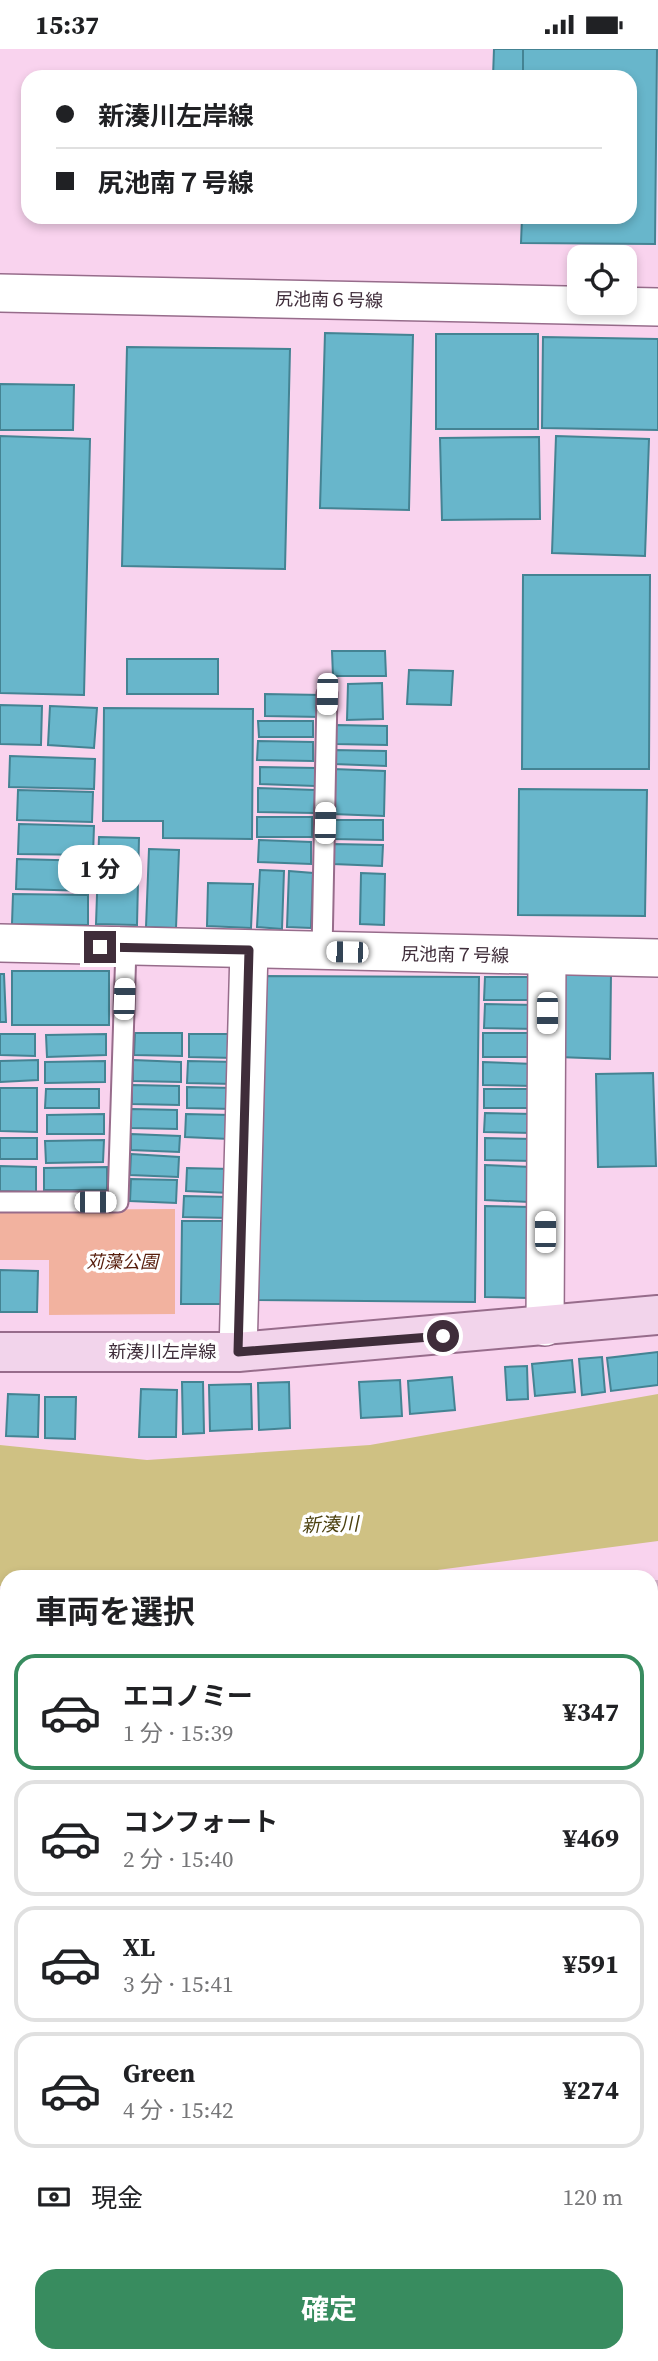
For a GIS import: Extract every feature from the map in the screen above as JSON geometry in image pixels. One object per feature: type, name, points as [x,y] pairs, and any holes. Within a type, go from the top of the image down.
[{"type":"street","name":"尻池南６号線","points":[[0,293],[658,307]]},
{"type":"street","name":"尻池南７号線","points":[[0,943],[547,958],[658,958]]},
{"type":"street","points":[[238,1352],[249,950]]},
{"type":"street","points":[[545,1327],[547,958]]},
{"type":"street","name":"新湊川左岸線","points":[[0,1352],[238,1352],[658,1315]]},
{"type":"lane","points":[[322,952],[327,694]]},
{"type":"lane","points":[[0,1202],[118,1202],[126,947]]},
{"type":"green space","name":"苅藻公園","points":[[175,1209],[175,1314],[49,1315],[49,1260],[0,1260],[0,1210]]},
{"type":"water","name":"新湊川","points":[[658,1394],[658,1541],[437,1570],[0,1570],[0,1445],[147,1460],[370,1445]]},
{"type":"building","points":[[494,49],[523,49],[523,70],[493,70]]},
{"type":"building","points":[[523,49],[657,49],[655,244],[521,243],[522,224],[637,224],[637,70],[523,70]]},
{"type":"building","points":[[325,333],[413,335],[409,510],[320,508]]},
{"type":"building","points":[[436,334],[538,334],[538,429],[436,429]]},
{"type":"building","points":[[543,337],[658,339],[658,430],[542,428]]},
{"type":"building","points":[[127,347],[290,349],[285,569],[122,566]]},
{"type":"building","points":[[0,384],[74,385],[73,430],[0,430]]},
{"type":"building","points":[[0,436],[90,439],[84,695],[0,693]]},
{"type":"building","points":[[556,436],[649,439],[645,556],[552,553]]},
{"type":"building","points":[[539,437],[540,519],[442,520],[440,438]]},
{"type":"building","points":[[523,575],[650,575],[649,769],[522,769]]},
{"type":"building","points":[[332,651],[385,651],[386,676],[333,676]]},
{"type":"building","points":[[127,659],[218,659],[218,694],[127,694]]},
{"type":"building","points":[[409,670],[453,671],[451,705],[407,704]]},
{"type":"building","points":[[382,683],[383,719],[347,720],[348,684]]},
{"type":"building","points":[[265,694],[322,695],[321,717],[265,716]]},
{"type":"building","points":[[0,705],[42,706],[41,745],[0,744]]},
{"type":"building","points":[[50,706],[97,708],[94,748],[48,745]]},
{"type":"building","points":[[104,708],[253,709],[252,839],[163,838],[163,821],[103,821]]},
{"type":"building","points":[[258,721],[313,721],[313,737],[259,737]]},
{"type":"building","points":[[336,725],[387,726],[387,745],[335,744]]},
{"type":"building","points":[[258,741],[313,742],[313,761],[257,760]]},
{"type":"building","points":[[334,750],[386,751],[386,766],[334,764]]},
{"type":"building","points":[[10,756],[95,759],[94,789],[9,787]]},
{"type":"building","points":[[260,767],[316,768],[315,786],[260,784]]},
{"type":"building","points":[[333,769],[385,771],[384,816],[332,814]]},
{"type":"building","points":[[258,788],[315,790],[314,813],[258,812]]},
{"type":"building","points":[[519,789],[647,790],[645,916],[518,915]]},
{"type":"building","points":[[18,790],[93,792],[92,822],[17,820]]},
{"type":"building","points":[[257,817],[312,817],[312,837],[257,837]]},
{"type":"building","points":[[333,820],[383,820],[383,840],[333,839]]},
{"type":"building","points":[[19,824],[94,826],[93,855],[18,854]]},
{"type":"building","points":[[99,837],[139,838],[137,925],[96,924]]},
{"type":"building","points":[[259,840],[311,842],[311,864],[258,862]]},
{"type":"building","points":[[333,844],[383,845],[382,866],[333,864]]},
{"type":"building","points":[[149,849],[179,850],[176,928],[146,927]]},
{"type":"building","points":[[17,859],[92,861],[91,891],[16,889]]},
{"type":"building","points":[[260,870],[284,871],[282,929],[257,927]]},
{"type":"building","points":[[289,871],[313,873],[311,928],[287,927]]},
{"type":"building","points":[[361,873],[385,874],[384,925],[360,924]]},
{"type":"building","points":[[208,883],[253,884],[251,928],[207,926]]},
{"type":"building","points":[[13,894],[88,895],[88,925],[12,924]]},
{"type":"building","points":[[12,971],[109,971],[109,1025],[12,1025]]},
{"type":"building","points":[[561,972],[611,973],[610,1059],[559,1057]]},
{"type":"building","points":[[0,974],[4,974],[6,1022],[0,1022]]},
{"type":"building","points":[[261,976],[479,977],[475,1302],[257,1300]]},
{"type":"building","points":[[485,977],[538,977],[538,1000],[484,1000]]},
{"type":"building","points":[[485,1004],[537,1005],[537,1029],[484,1028]]},
{"type":"building","points":[[135,1033],[182,1033],[182,1056],[134,1055]]},
{"type":"building","points":[[483,1033],[536,1033],[536,1057],[483,1057]]},
{"type":"building","points":[[0,1034],[35,1034],[35,1056],[0,1055]]},
{"type":"building","points":[[106,1034],[106,1055],[47,1057],[46,1035]]},
{"type":"building","points":[[189,1034],[236,1034],[235,1058],[189,1057]]},
{"type":"building","points":[[38,1060],[38,1080],[0,1082],[0,1061]]},
{"type":"building","points":[[133,1060],[181,1062],[181,1082],[133,1081]]},
{"type":"building","points":[[105,1061],[105,1082],[45,1083],[45,1062]]},
{"type":"building","points":[[188,1061],[235,1062],[234,1084],[187,1083]]},
{"type":"building","points":[[483,1062],[534,1064],[534,1086],[483,1085]]},
{"type":"building","points":[[653,1073],[656,1166],[598,1167],[596,1074]]},
{"type":"building","points":[[132,1085],[179,1086],[179,1105],[132,1104]]},
{"type":"building","points":[[187,1087],[234,1088],[233,1109],[187,1108]]},
{"type":"building","points":[[0,1088],[37,1088],[37,1132],[0,1131]]},
{"type":"building","points":[[46,1089],[99,1089],[99,1108],[45,1108]]},
{"type":"building","points":[[484,1089],[534,1089],[534,1108],[484,1108]]},
{"type":"building","points":[[131,1109],[177,1110],[177,1129],[131,1128]]},
{"type":"building","points":[[485,1113],[534,1114],[533,1133],[484,1132]]},
{"type":"building","points":[[104,1114],[104,1134],[47,1134],[47,1115]]},
{"type":"building","points":[[186,1114],[231,1115],[229,1139],[185,1137]]},
{"type":"building","points":[[131,1134],[180,1136],[179,1152],[131,1150]]},
{"type":"building","points":[[0,1138],[37,1138],[37,1159],[0,1159]]},
{"type":"building","points":[[485,1138],[534,1139],[533,1161],[485,1160]]},
{"type":"building","points":[[104,1140],[103,1162],[46,1163],[45,1141]]},
{"type":"building","points":[[131,1154],[179,1157],[178,1177],[130,1175]]},
{"type":"building","points":[[485,1165],[531,1167],[529,1202],[485,1200]]},
{"type":"building","points":[[0,1166],[36,1167],[36,1192],[0,1191]]},
{"type":"building","points":[[107,1167],[107,1190],[44,1190],[44,1168]]},
{"type":"building","points":[[187,1168],[231,1169],[230,1193],[186,1191]]},
{"type":"building","points":[[131,1179],[177,1180],[176,1203],[130,1201]]},
{"type":"building","points":[[184,1196],[229,1197],[229,1218],[183,1217]]},
{"type":"building","points":[[485,1206],[530,1207],[528,1298],[485,1297]]},
{"type":"building","points":[[182,1221],[228,1221],[227,1304],[181,1304]]},
{"type":"building","points":[[0,1270],[38,1271],[37,1312],[0,1312]]},
{"type":"building","points":[[658,1352],[658,1385],[611,1391],[607,1358]]},
{"type":"building","points":[[602,1357],[605,1392],[582,1395],[579,1359]]},
{"type":"building","points":[[572,1360],[575,1392],[535,1396],[532,1364]]},
{"type":"building","points":[[527,1366],[528,1399],[507,1400],[505,1367]]},
{"type":"building","points":[[452,1377],[455,1410],[410,1414],[408,1381]]},
{"type":"building","points":[[400,1380],[402,1416],[361,1418],[359,1382]]},
{"type":"building","points":[[182,1382],[203,1382],[204,1433],[183,1434]]},
{"type":"building","points":[[289,1382],[290,1428],[259,1430],[258,1383]]},
{"type":"building","points":[[251,1384],[252,1429],[210,1431],[209,1385]]},
{"type":"building","points":[[141,1389],[177,1390],[176,1437],[139,1437]]},
{"type":"building","points":[[8,1394],[39,1395],[38,1437],[6,1436]]},
{"type":"building","points":[[45,1397],[76,1397],[75,1439],[45,1438]]},
{"type":"route","points":[[100,947],[249,950],[238,1352],[443,1336]]}]
